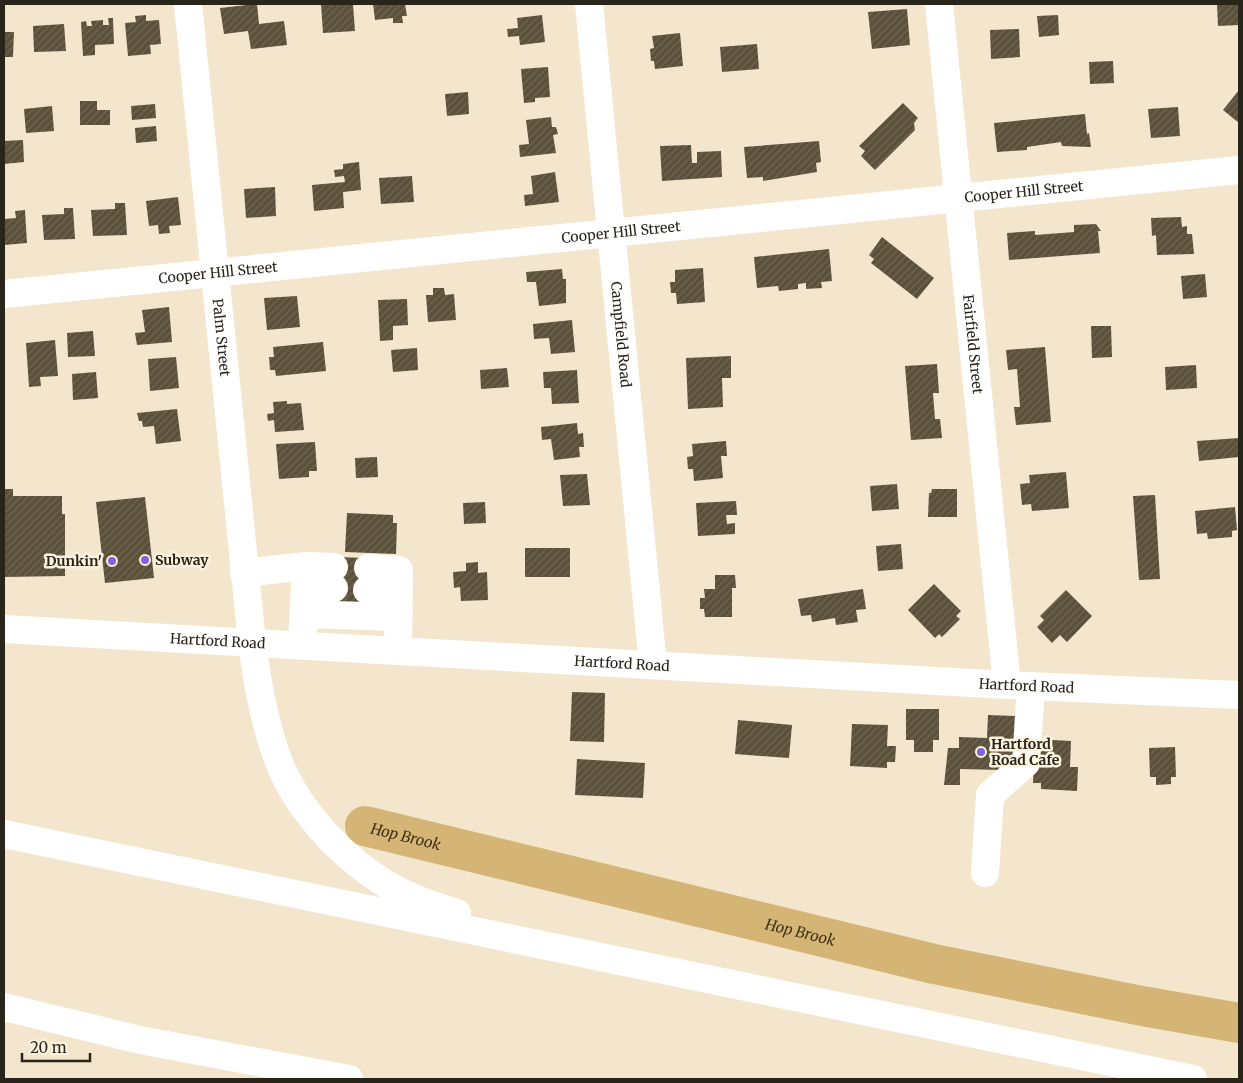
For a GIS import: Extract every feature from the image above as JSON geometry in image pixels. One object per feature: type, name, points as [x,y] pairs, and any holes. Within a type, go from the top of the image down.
[{"type":"main road","name":"Palm Street","points":[[188,4],[252,642],[263,709],[282,768],[294,791],[312,817],[349,855],[384,883],[436,907],[584,954]]},
{"type":"main road","name":"Campfield Road","points":[[589,4],[653,665]]},
{"type":"main road","name":"Fairfield Street","points":[[940,4],[958,198],[1019,686],[1026,763],[990,795],[985,873]]},
{"type":"main road","name":"Cooper Hill Street","points":[[4,294],[1239,170]]},
{"type":"main road","points":[[367,579],[399,570],[398,650]]},
{"type":"main road","points":[[244,573],[305,589],[399,605]]},
{"type":"main road","points":[[305,589],[334,577]]},
{"type":"main road","points":[[302,645],[305,589]]},
{"type":"main road","name":"Hartford Road","points":[[4,629],[1019,686],[1239,695]]},
{"type":"main road","points":[[4,834],[1194,1079]]},
{"type":"main road","points":[[4,1007],[140,1040],[348,1079]]},
{"type":"building","points":[[257,4],[259,24],[284,21],[287,45],[251,49],[248,31],[224,34],[220,8]]},
{"type":"building","points":[[321,4],[353,4],[355,31],[323,33]]},
{"type":"building","points":[[373,4],[405,4],[407,16],[402,16],[403,23],[393,23],[393,18],[375,20]]},
{"type":"building","points":[[1217,4],[1239,4],[1239,25],[1218,26]]},
{"type":"building","points":[[907,9],[910,45],[872,49],[868,12]]},
{"type":"building","points":[[146,15],[146,21],[159,20],[161,44],[150,45],[151,54],[128,56],[125,23],[136,22],[135,16]]},
{"type":"building","points":[[542,15],[545,42],[520,45],[519,36],[508,37],[507,29],[518,28],[517,18]]},
{"type":"building","points":[[1058,15],[1059,35],[1039,37],[1037,16]]},
{"type":"building","points":[[108,18],[113,18],[114,44],[95,45],[95,55],[83,56],[81,22],[86,21],[87,26],[92,26],[91,21],[103,20],[103,25],[109,25]]},
{"type":"building","points":[[64,24],[66,51],[34,52],[33,26]]},
{"type":"building","points":[[1019,29],[1020,57],[991,59],[990,30]]},
{"type":"building","points":[[4,32],[14,32],[13,57],[4,57]]},
{"type":"building","points":[[680,33],[683,66],[655,69],[654,61],[651,61],[650,49],[654,48],[652,36]]},
{"type":"building","points":[[757,44],[759,69],[722,72],[720,47]]},
{"type":"building","points":[[1113,61],[1114,83],[1090,84],[1089,62]]},
{"type":"building","points":[[548,67],[550,97],[535,98],[535,102],[524,103],[521,69]]},
{"type":"building","points":[[1239,90],[1239,123],[1223,110]]},
{"type":"building","points":[[468,92],[469,114],[447,116],[445,94]]},
{"type":"building","points":[[80,101],[97,101],[97,110],[110,110],[110,125],[80,125]]},
{"type":"building","points":[[903,103],[918,118],[914,123],[915,130],[875,170],[861,156],[865,151],[859,146]]},
{"type":"building","points":[[155,104],[156,118],[132,120],[131,106]]},
{"type":"building","points":[[52,106],[54,131],[26,133],[24,109]]},
{"type":"building","points":[[1178,107],[1180,136],[1151,138],[1148,109]]},
{"type":"building","points":[[1085,114],[1087,134],[1089,133],[1091,147],[1062,146],[1061,142],[1027,147],[1027,150],[997,152],[994,123]]},
{"type":"building","points":[[551,117],[552,127],[556,127],[558,134],[553,135],[556,153],[520,157],[519,145],[529,144],[526,120]]},
{"type":"building","points":[[156,126],[157,141],[136,143],[135,128]]},
{"type":"building","points":[[23,140],[24,162],[4,164],[4,141]]},
{"type":"building","points":[[819,141],[821,162],[816,163],[817,172],[763,181],[763,177],[747,178],[744,147]]},
{"type":"building","points":[[691,145],[692,163],[697,163],[697,152],[721,151],[722,177],[662,181],[660,146]]},
{"type":"building","points":[[359,162],[361,190],[343,192],[344,208],[314,211],[312,185],[345,182],[344,176],[335,177],[334,170],[343,169],[343,164]]},
{"type":"building","points":[[555,172],[559,202],[525,206],[524,195],[533,194],[531,176]]},
{"type":"building","points":[[412,176],[414,202],[381,204],[379,178]]},
{"type":"building","points":[[275,187],[276,216],[246,218],[244,189]]},
{"type":"building","points":[[178,197],[181,225],[169,226],[170,233],[159,234],[158,225],[149,226],[146,201]]},
{"type":"building","points":[[115,203],[125,203],[127,235],[93,236],[91,210],[115,209]]},
{"type":"building","points":[[64,208],[73,208],[75,239],[44,240],[42,215],[64,214]]},
{"type":"building","points":[[25,210],[27,243],[4,245],[4,219],[16,218],[15,211]]},
{"type":"building","points":[[1181,217],[1182,227],[1187,226],[1187,234],[1192,234],[1194,254],[1157,255],[1156,235],[1152,236],[1151,218]]},
{"type":"building","points":[[1096,224],[1101,231],[1098,231],[1100,253],[1009,260],[1007,233],[1035,231],[1035,235],[1074,232],[1074,225]]},
{"type":"building","points":[[882,237],[934,278],[917,299],[871,263],[874,259],[869,255]]},
{"type":"building","points":[[829,249],[832,281],[821,282],[822,288],[806,289],[806,283],[798,284],[798,289],[779,291],[778,286],[757,288],[754,257]]},
{"type":"building","points":[[703,268],[705,302],[677,304],[676,293],[671,293],[670,282],[675,282],[675,270]]},
{"type":"building","points":[[562,269],[563,279],[566,279],[566,303],[539,306],[536,282],[527,282],[526,272]]},
{"type":"building","points":[[1205,274],[1207,297],[1183,299],[1181,276]]},
{"type":"building","points":[[433,288],[444,288],[445,295],[454,294],[456,320],[428,322],[426,295],[433,295]]},
{"type":"building","points":[[297,296],[300,327],[267,330],[264,298]]},
{"type":"building","points":[[407,299],[408,325],[393,326],[393,340],[380,341],[378,300]]},
{"type":"building","points":[[169,307],[172,342],[137,345],[135,333],[145,332],[142,310]]},
{"type":"building","points":[[572,320],[575,352],[551,354],[549,338],[534,339],[533,324]]},
{"type":"building","points":[[1091,326],[1111,326],[1112,357],[1092,358]]},
{"type":"building","points":[[93,331],[95,356],[68,357],[67,333]]},
{"type":"building","points":[[55,340],[58,376],[40,377],[41,386],[29,387],[26,343]]},
{"type":"building","points":[[323,342],[326,371],[276,376],[275,370],[270,370],[269,357],[274,357],[273,347]]},
{"type":"building","points":[[1045,347],[1051,422],[1016,425],[1014,407],[1020,407],[1017,369],[1008,370],[1006,350]]},
{"type":"building","points":[[417,348],[418,370],[393,372],[391,350]]},
{"type":"building","points":[[731,356],[731,378],[722,378],[723,407],[688,409],[686,358]]},
{"type":"building","points":[[176,357],[179,388],[150,391],[148,359]]},
{"type":"building","points":[[937,364],[939,393],[933,393],[935,419],[940,419],[942,438],[911,440],[905,366]]},
{"type":"building","points":[[1196,365],[1197,388],[1166,390],[1165,367]]},
{"type":"building","points":[[507,368],[509,387],[481,389],[480,370]]},
{"type":"building","points":[[577,370],[579,403],[552,404],[551,388],[544,388],[543,372]]},
{"type":"building","points":[[96,372],[98,398],[73,400],[72,374]]},
{"type":"building","points":[[287,401],[287,404],[301,403],[304,430],[275,432],[274,420],[268,421],[267,414],[274,413],[273,402]]},
{"type":"building","points":[[177,409],[181,441],[156,444],[154,426],[143,427],[137,413]]},
{"type":"building","points":[[577,423],[578,434],[583,433],[584,447],[579,447],[580,457],[554,460],[551,439],[542,440],[541,427]]},
{"type":"building","points":[[1239,438],[1239,457],[1199,461],[1197,441]]},
{"type":"building","points":[[726,441],[727,456],[721,456],[723,478],[694,481],[693,469],[688,469],[687,457],[693,456],[692,444]]},
{"type":"building","points":[[315,442],[317,471],[309,471],[309,477],[279,479],[276,444]]},
{"type":"building","points":[[377,457],[378,477],[356,478],[355,458]]},
{"type":"building","points":[[1066,472],[1069,508],[1032,511],[1031,504],[1022,505],[1020,484],[1030,483],[1029,475]]},
{"type":"building","points":[[587,474],[590,505],[563,506],[560,475]]},
{"type":"building","points":[[897,484],[899,509],[872,511],[870,486]]},
{"type":"building","points":[[4,489],[13,489],[13,496],[62,496],[62,514],[65,514],[65,576],[4,577]]},
{"type":"building","points":[[932,489],[957,489],[957,517],[928,517],[929,493],[931,493]]},
{"type":"building","points":[[1155,495],[1160,579],[1139,580],[1133,496]]},
{"type":"building","points":[[145,497],[154,578],[105,583],[96,502]]},
{"type":"building","points":[[736,501],[737,515],[726,515],[727,524],[735,523],[735,534],[698,536],[696,503]]},
{"type":"building","points":[[485,502],[486,523],[464,524],[463,503]]},
{"type":"building","points":[[1235,507],[1237,530],[1232,531],[1232,537],[1208,539],[1207,533],[1197,534],[1195,511]]},
{"type":"building","points":[[347,513],[393,515],[393,523],[397,523],[396,554],[345,552]]},
{"type":"building","points":[[901,544],[903,569],[878,571],[876,546]]},
{"type":"building","points":[[525,548],[570,548],[570,577],[525,577]]},
{"type":"building","points":[[335,557],[368,558],[366,612],[332,610]]},
{"type":"building","points":[[478,562],[478,573],[487,572],[488,600],[461,601],[460,587],[454,588],[453,572],[466,571],[466,563]]},
{"type":"building","points":[[715,575],[735,575],[736,588],[732,588],[732,617],[705,617],[704,609],[700,609],[700,598],[705,598],[704,589],[715,589]]},
{"type":"building","points":[[934,584],[961,611],[956,616],[960,619],[942,637],[939,634],[935,638],[908,610]]},
{"type":"building","points":[[863,589],[866,609],[856,610],[858,622],[836,625],[835,618],[812,622],[811,615],[801,616],[798,599]]},
{"type":"building","points":[[1066,590],[1092,616],[1067,642],[1060,635],[1052,643],[1037,627],[1044,620],[1040,616]]},
{"type":"building","points":[[572,692],[605,693],[604,742],[570,741]]},
{"type":"building","points":[[906,709],[939,709],[939,740],[933,740],[933,752],[914,752],[914,740],[906,740]]},
{"type":"building","name":"Hartford Road Cafe","points":[[988,715],[1015,716],[1014,757],[1002,756],[1002,770],[960,769],[960,785],[944,785],[948,748],[959,748],[959,737],[987,738]]},
{"type":"building","points":[[738,720],[792,725],[789,758],[735,754]]},
{"type":"building","points":[[852,724],[888,725],[887,746],[896,746],[895,762],[887,762],[887,768],[850,766]]},
{"type":"building","points":[[1035,739],[1071,741],[1070,767],[1078,767],[1077,791],[1041,789],[1041,783],[1033,783]]},
{"type":"building","points":[[1175,747],[1176,777],[1171,777],[1171,784],[1156,785],[1156,777],[1150,777],[1149,748]]},
{"type":"building","points":[[577,759],[645,763],[643,798],[575,795]]},
{"type":"waterway","name":"Hop Brook","points":[[365,826],[934,964],[1142,1006],[1239,1023]]},
{"type":"place","name":"Subway","points":[[145,560]]},
{"type":"place","name":"Dunkin'","points":[[112,561]]},
{"type":"place","name":"Hartford Road Cafe","points":[[981,752]]}]
